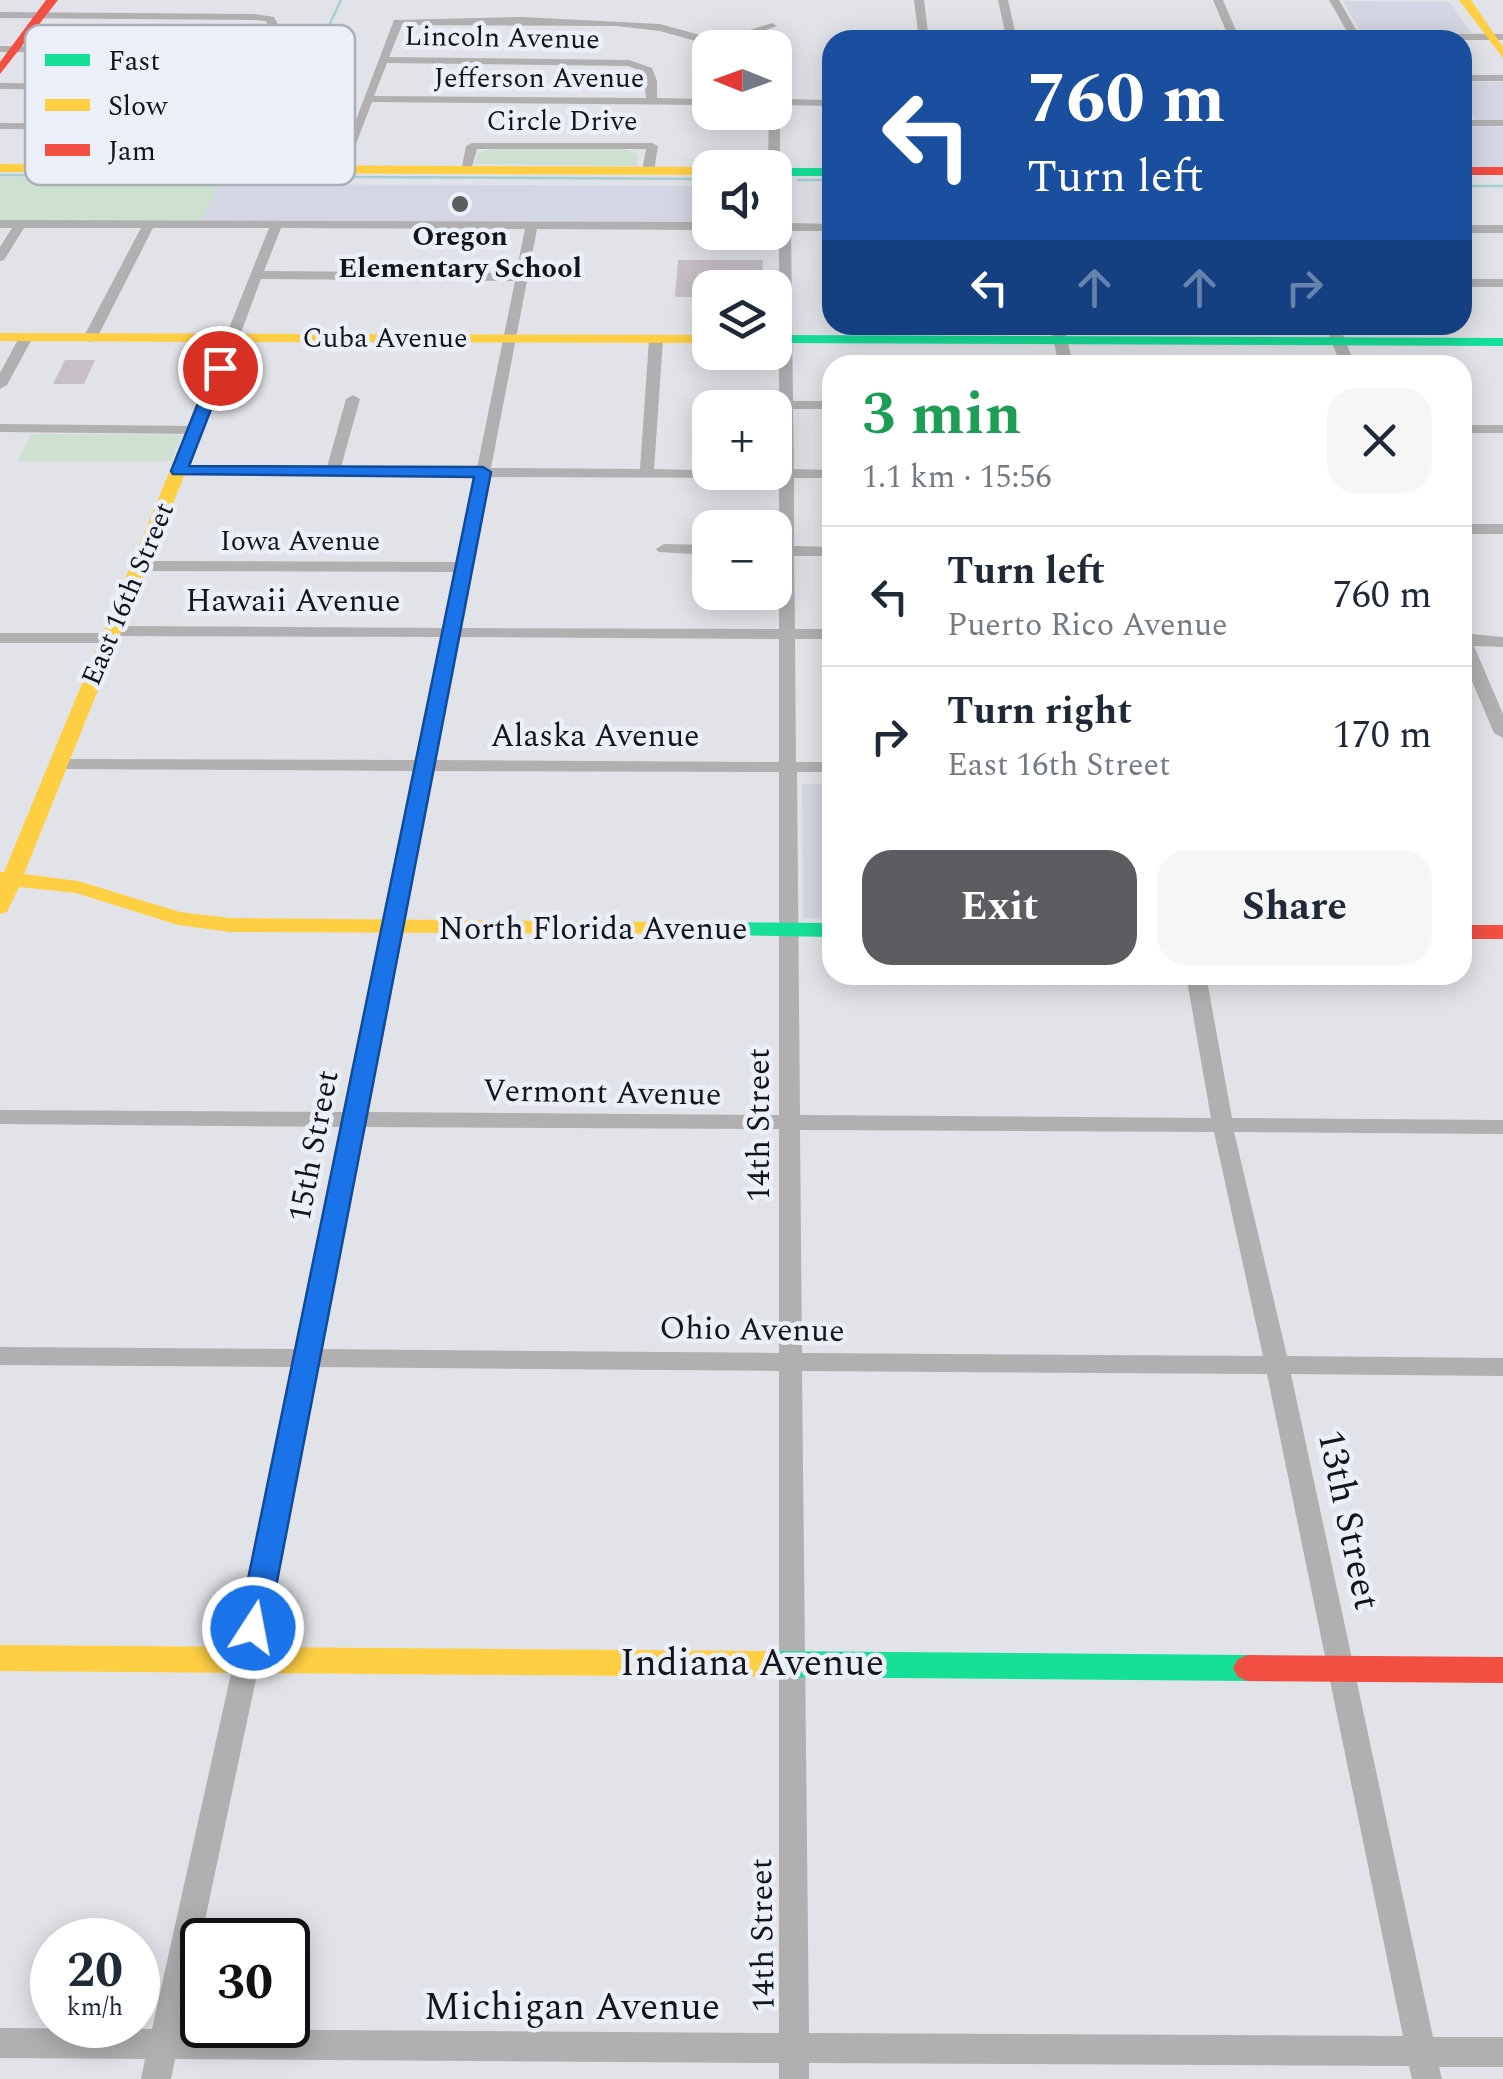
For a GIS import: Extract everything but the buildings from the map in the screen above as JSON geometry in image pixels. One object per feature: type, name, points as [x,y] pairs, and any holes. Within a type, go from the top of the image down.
[{"type":"street","points":[[918,0],[922,30]]},
{"type":"street","points":[[1003,0],[1009,30]]},
{"type":"street","points":[[1218,0],[1231,30]]},
{"type":"street","points":[[1334,0],[1351,30]]},
{"type":"street","points":[[1466,0],[1499,43]]},
{"type":"street","points":[[0,15],[46,8],[255,17],[270,19],[273,25]]},
{"type":"street","points":[[355,132],[398,22],[627,24],[692,35]]},
{"type":"street","points":[[762,30],[772,26]]},
{"type":"street","points":[[0,70],[8,49],[25,31]]},
{"type":"street","points":[[1472,42],[1499,43]]},
{"type":"street","name":"Lincoln Avenue","points":[[383,60],[629,63],[648,70],[651,101]]},
{"type":"street","points":[[1472,78],[1503,78]]},
{"type":"street","points":[[0,86],[25,86]]},
{"type":"street","name":"Jefferson Avenue","points":[[368,99],[692,102]]},
{"type":"street","points":[[792,102],[822,102]]},
{"type":"street","points":[[1472,122],[1503,123]]},
{"type":"street","points":[[0,126],[25,126]]},
{"type":"street","points":[[0,168],[25,168]]},
{"type":"street","points":[[355,170],[692,171]]},
{"type":"street","points":[[1472,171],[1503,171]]},
{"type":"street","points":[[792,172],[822,172]]},
{"type":"street","points":[[0,224],[692,226]]},
{"type":"street","points":[[0,257],[20,224]]},
{"type":"street","points":[[90,338],[149,224]]},
{"type":"street","name":"East 16th Street","points":[[0,907],[6,878],[58,764],[276,225]]},
{"type":"street","name":"15th Street","points":[[156,2079],[247,1660],[461,566],[532,226]]},
{"type":"street","points":[[792,227],[822,227]]},
{"type":"street","points":[[1472,229],[1503,229]]},
{"type":"street","points":[[258,276],[520,277]]},
{"type":"street","points":[[1472,283],[1503,283]]},
{"type":"street","points":[[792,339],[966,335]]},
{"type":"street","points":[[1372,335],[1503,342]]},
{"type":"street","name":"Cuba Avenue","points":[[0,337],[692,339]]},
{"type":"street","points":[[0,385],[26,337]]},
{"type":"street","points":[[647,472],[656,338]]},
{"type":"street","points":[[333,472],[352,398]]},
{"type":"street","points":[[792,405],[822,406]]},
{"type":"street","points":[[0,428],[195,430]]},
{"type":"street","points":[[1472,429],[1503,429]]},
{"type":"street","points":[[179,471],[692,473]]},
{"type":"street","points":[[792,474],[822,474]]},
{"type":"street","points":[[1472,529],[1503,529]]},
{"type":"street","points":[[664,549],[692,550]]},
{"type":"street","points":[[792,551],[822,551]]},
{"type":"street","name":"Iowa Avenue","points":[[139,566],[461,566]]},
{"type":"street","name":"14th Street","points":[[784,610],[794,2064]]},
{"type":"street","name":"Hawaii Avenue","points":[[0,638],[450,632],[822,634]]},
{"type":"street","points":[[1472,640],[1503,642]]},
{"type":"street","points":[[1472,661],[1503,733]]},
{"type":"street","name":"Alaska Avenue","points":[[58,764],[822,767]]},
{"type":"street","name":"North Florida Avenue","points":[[6,878],[78,887],[178,918],[230,925],[822,930]]},
{"type":"street","points":[[1472,932],[1503,932]]},
{"type":"street","name":"13th Street","points":[[1198,985],[1223,1128],[1278,1366],[1424,2065]]},
{"type":"street","name":"Vermont Avenue","points":[[0,1117],[1503,1127]]},
{"type":"street","name":"Ohio Avenue","points":[[0,1356],[1503,1366]]},
{"type":"street","name":"Indiana Avenue","points":[[0,1658],[1503,1670]]},
{"type":"street","name":"Michigan Avenue","points":[[0,2043],[794,2064],[1424,2065],[1503,2052]]},
{"type":"shaded area","points":[[1343,1],[1450,2],[1469,30],[1359,30]]},
{"type":"shaded area","points":[[1472,82],[1503,82],[1503,120],[1475,120]]},
{"type":"shaded area","points":[[1472,126],[1503,127],[1503,169],[1472,169]]},
{"type":"shaded area","name":"Oregon Elementary School","points":[[218,185],[355,185],[692,186],[692,222],[201,222]]},
{"type":"shaded area","points":[[802,784],[822,784],[822,919],[803,918]]},
{"type":"green space","points":[[493,148],[621,148],[638,154],[636,166],[475,164],[477,154]]},
{"type":"green space","points":[[0,177],[25,177],[25,185],[218,185],[201,222],[0,221]]},
{"type":"green space","points":[[31,434],[183,435],[171,461],[18,461]]},
{"type":"waterway","points":[[329,25],[341,0]]},
{"type":"waterway","points":[[0,175],[25,175]]},
{"type":"waterway","points":[[355,177],[692,179]]},
{"type":"waterway","points":[[798,180],[822,180]]},
{"type":"waterway","points":[[1472,186],[1503,186]]},
{"type":"traffic: fast","points":[[792,172],[822,172]]},
{"type":"traffic: fast","points":[[792,339],[1503,342]]},
{"type":"traffic: fast","points":[[673,929],[822,930]]},
{"type":"traffic: fast","points":[[768,1664],[1248,1668]]},
{"type":"traffic: slow","points":[[1465,0],[1503,55]]},
{"type":"traffic: slow","points":[[0,168],[25,168]]},
{"type":"traffic: slow","points":[[355,170],[692,171]]},
{"type":"traffic: slow","points":[[0,337],[692,339]]},
{"type":"traffic: slow","points":[[0,907],[232,338]]},
{"type":"traffic: slow","points":[[0,878],[78,887],[178,918],[230,925],[673,929]]},
{"type":"traffic: slow","points":[[0,1658],[768,1664]]},
{"type":"traffic: jam","points":[[33,25],[52,0]]},
{"type":"traffic: jam","points":[[0,70],[25,36]]},
{"type":"traffic: jam","points":[[1472,171],[1503,171]]},
{"type":"traffic: jam","points":[[1472,932],[1503,932]]},
{"type":"traffic: jam","points":[[1248,1668],[1503,1670]]},
{"type":"place","name":"Oregon Elementary School","points":[[460,204]]},
{"type":"route","points":[[220,368],[179,471],[483,472],[461,566],[253,1628]]}]
